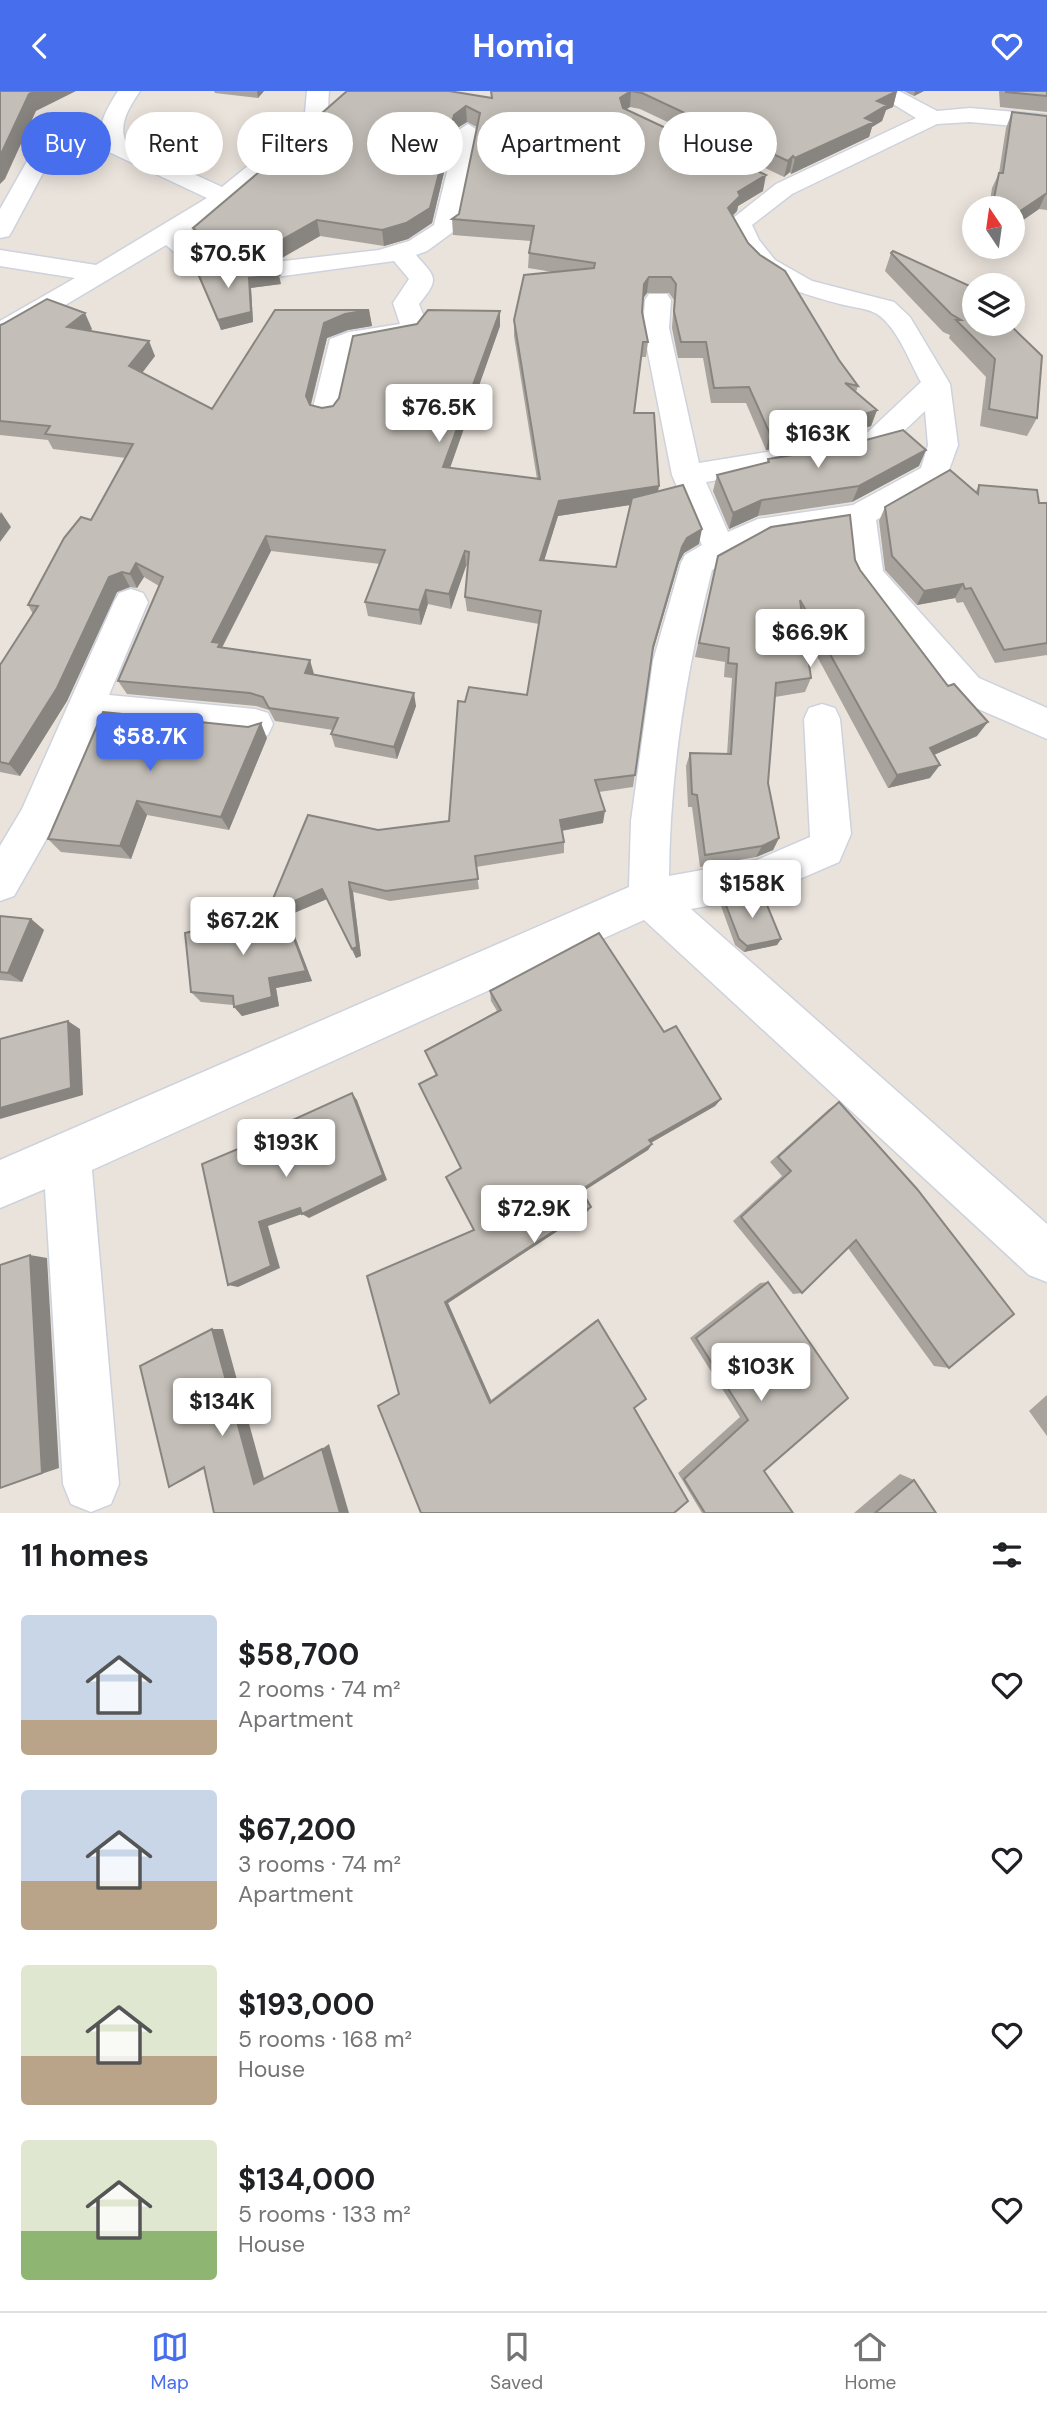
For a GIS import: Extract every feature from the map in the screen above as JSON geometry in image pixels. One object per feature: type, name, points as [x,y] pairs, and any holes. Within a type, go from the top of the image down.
[{"type":"street","points":[[129,91],[111,121],[110,135],[117,147],[224,197]]},
{"type":"street","points":[[0,332],[168,234],[224,197],[300,135],[316,114],[318,91]]},
{"type":"street","points":[[883,91],[933,118]]},
{"type":"street","points":[[1047,123],[970,115],[933,118],[772,184],[739,223],[747,241],[766,265],[803,286],[885,309],[901,323],[936,384],[943,445],[934,474],[860,515],[758,530],[697,563],[671,661],[650,821],[649,898],[1047,1257]]},
{"type":"street","points":[[168,234],[201,262],[240,274],[382,257],[418,246],[445,229],[468,131]]},
{"type":"street","points":[[0,231],[31,175]]},
{"type":"street","points":[[326,412],[341,345],[349,340],[408,331],[414,325],[406,303],[422,284],[422,278],[400,252]]},
{"type":"street","points":[[0,258],[101,274]]},
{"type":"street","points":[[658,300],[656,328],[687,475],[721,551]]},
{"type":"street","points":[[687,475],[829,452],[878,439],[936,384]]},
{"type":"street","points":[[860,515],[867,575],[966,688],[1047,724]]},
{"type":"street","points":[[0,883],[37,819],[83,707],[131,602]]},
{"type":"street","points":[[83,707],[255,724]]},
{"type":"street","points":[[0,1184],[67,1157],[116,1132],[649,898],[760,878],[825,849],[831,834],[822,719]]},
{"type":"street","points":[[67,1157],[91,1484]]},
{"type":"building","points":[[0,91],[36,91],[29,94],[0,156]]},
{"type":"building","points":[[347,91],[449,91],[492,98],[491,91],[631,91],[620,98],[623,108],[632,112],[478,112],[466,106],[458,112],[367,112],[367,175],[439,175],[430,208],[406,223],[382,230],[317,220],[276,243],[237,248],[207,239],[193,228],[256,175],[353,175],[353,112],[323,112]]},
{"type":"building","points":[[631,91],[897,91],[877,101],[887,105],[865,118],[874,122],[795,158],[793,156],[788,161],[777,156],[777,112],[683,112],[642,93]]},
{"type":"building","points":[[1047,91],[1047,96],[1006,92]]},
{"type":"building","points":[[1012,112],[1047,116],[1047,193],[1026,207],[1026,196],[994,196],[999,173],[1003,173]]},
{"type":"building","points":[[645,118],[659,125],[659,175],[766,175],[738,192],[740,196],[728,208],[748,243],[760,255],[785,271],[839,360],[858,386],[845,383],[877,410],[834,424],[770,434],[749,387],[714,388],[706,342],[681,342],[674,312],[676,284],[671,277],[649,277],[644,284],[642,312],[648,342],[643,342],[634,413],[654,413],[659,486],[559,501],[540,560],[616,567],[632,498],[683,485],[702,529],[687,538],[682,547],[653,647],[635,775],[595,780],[605,811],[560,820],[564,842],[475,856],[478,879],[386,891],[349,882],[357,947],[352,949],[322,889],[267,913],[308,815],[378,830],[449,821],[458,701],[465,702],[469,687],[527,695],[541,611],[465,597],[469,552],[465,551],[449,594],[426,590],[419,610],[365,602],[385,550],[266,536],[212,642],[220,643],[218,647],[310,660],[305,673],[414,693],[394,747],[331,734],[338,718],[269,708],[263,697],[250,693],[118,681],[163,577],[136,563],[130,574],[122,572],[109,577],[57,688],[9,764],[0,762],[0,665],[38,606],[28,605],[64,538],[81,517],[91,520],[133,444],[45,434],[50,426],[0,421],[0,325],[47,299],[85,313],[67,327],[149,341],[129,366],[212,409],[275,310],[369,310],[345,314],[324,323],[306,396],[310,405],[322,408],[333,406],[339,398],[353,336],[417,324],[428,310],[500,311],[443,467],[540,479],[514,320],[524,275],[594,268],[595,263],[529,253],[534,226],[452,219],[459,214],[477,127],[477,175],[645,175]]},
{"type":"building","points":[[893,251],[962,282],[962,326],[956,320],[961,320],[951,314],[891,253]]},
{"type":"building","points":[[193,262],[237,275],[274,270],[279,275],[249,278],[251,312],[218,320]]},
{"type":"building","points":[[972,336],[1021,336],[1042,356],[1037,418],[989,409],[995,359]]},
{"type":"building","points":[[903,430],[926,450],[859,486],[762,500],[733,513],[717,475],[769,462],[768,459],[836,448]]},
{"type":"building","points":[[950,470],[978,494],[979,485],[1037,490],[1039,503],[1047,503],[1047,643],[1004,650],[971,588],[965,589],[963,584],[924,591],[892,556],[885,507]]},
{"type":"building","points":[[850,515],[855,560],[860,570],[948,686],[954,684],[988,722],[930,748],[940,765],[897,775],[800,600],[811,678],[776,683],[768,783],[779,838],[762,846],[705,855],[697,795],[692,794],[690,753],[731,754],[737,664],[728,663],[729,648],[699,643],[718,556],[771,527]]},
{"type":"building","points":[[103,712],[248,727],[261,723],[221,817],[137,801],[120,846],[48,839]]},
{"type":"building","points":[[762,893],[781,939],[747,946],[739,939],[724,900]]},
{"type":"building","points":[[283,909],[306,971],[269,978],[272,997],[234,1007],[233,996],[191,992],[185,933]]},
{"type":"building","points":[[0,916],[31,919],[8,973],[0,972]]},
{"type":"building","points":[[599,933],[664,1032],[676,1026],[721,1099],[649,1140],[652,1144],[581,1190],[591,1207],[445,1302],[490,1403],[598,1320],[646,1399],[634,1408],[688,1501],[674,1513],[421,1513],[378,1406],[399,1394],[367,1276],[474,1230],[446,1177],[461,1168],[419,1084],[437,1075],[425,1051],[501,1010],[490,991]]},
{"type":"building","points":[[68,1021],[71,1088],[0,1108],[0,1039]]},
{"type":"building","points":[[352,1093],[383,1175],[302,1214],[300,1208],[259,1222],[271,1266],[228,1285],[202,1164],[288,1128],[286,1123]]},
{"type":"building","points":[[839,1102],[917,1189],[1014,1314],[949,1368],[856,1240],[802,1293],[741,1217],[791,1171],[778,1157]]},
{"type":"building","points":[[30,1255],[42,1473],[0,1488],[0,1265]]},
{"type":"building","points":[[768,1282],[848,1398],[764,1471],[793,1513],[705,1513],[684,1479],[748,1420],[696,1338]]},
{"type":"building","points":[[212,1329],[254,1484],[322,1449],[340,1513],[214,1513],[204,1467],[169,1487],[140,1366]]},
{"type":"building","points":[[914,1480],[936,1513],[875,1513]]}]
